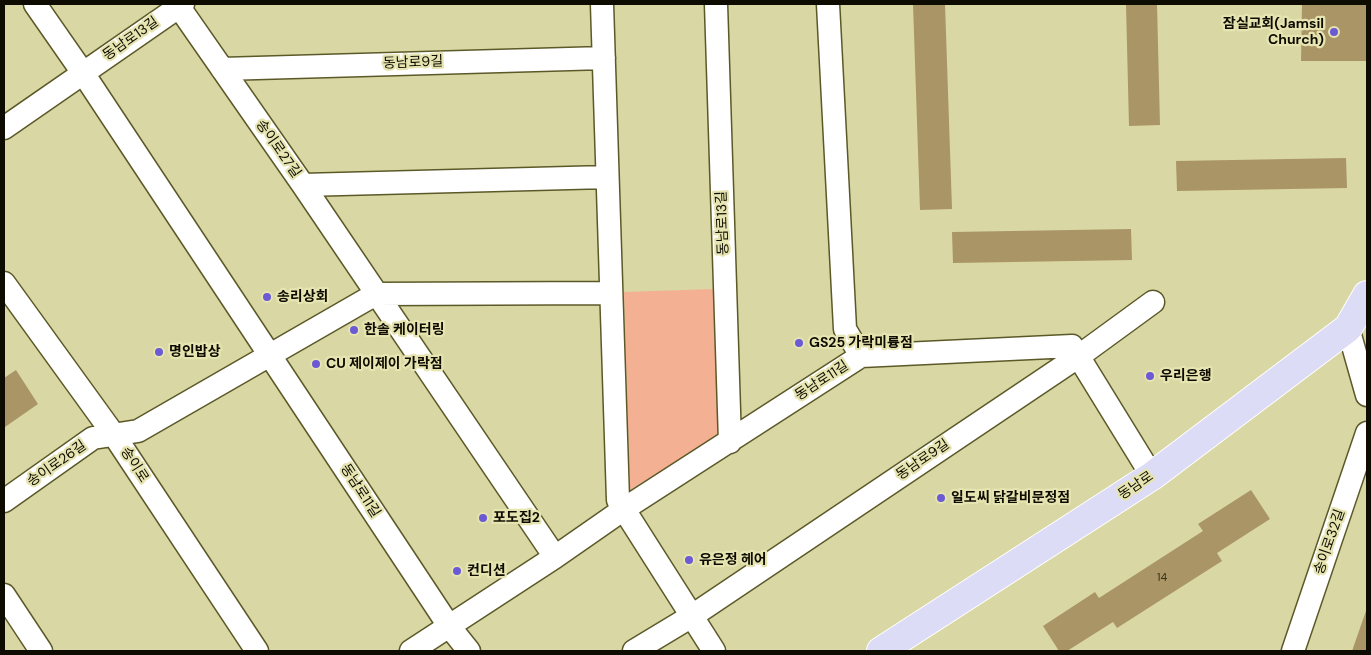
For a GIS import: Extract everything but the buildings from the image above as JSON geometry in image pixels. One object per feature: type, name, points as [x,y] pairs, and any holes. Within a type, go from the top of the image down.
[{"type":"main road","name":"동남로","points":[[881,651],[1152,476],[1357,334],[1367,295]]},
{"type":"street","points":[[35,4],[270,355]]},
{"type":"street","points":[[602,4],[618,500],[714,651]]},
{"type":"street","name":"동남로13길","points":[[716,4],[730,442]]},
{"type":"street","points":[[828,4],[846,329],[860,356]]},
{"type":"street","name":"동남로13길","points":[[4,128],[179,5]]},
{"type":"street","name":"송이로27길","points":[[179,5],[376,294]]},
{"type":"street","name":"동남로9길","points":[[222,69],[604,58]]},
{"type":"street","points":[[303,185],[607,177]]},
{"type":"street","name":"송이로","points":[[4,284],[114,435],[256,651]]},
{"type":"street","points":[[114,435],[138,431],[376,294],[611,293]]},
{"type":"street","points":[[376,294],[555,557]]},
{"type":"street","name":"동남로9길","points":[[692,616],[1078,356],[1153,302]]},
{"type":"street","points":[[1357,334],[1367,395]]},
{"type":"street","name":"동남로11길","points":[[411,651],[860,356],[1072,346],[1078,356]]},
{"type":"street","name":"동남로11길","points":[[270,355],[450,626],[469,651]]},
{"type":"street","points":[[1078,356],[1152,476]]},
{"type":"street","name":"송이로32길","points":[[1294,651],[1367,433]]},
{"type":"street","name":"송이로26길","points":[[4,501],[93,438],[114,435]]},
{"type":"street","points":[[4,595],[41,651]]},
{"type":"street","points":[[634,651],[692,616]]},
{"type":"shaded area","points":[[713,289],[721,434],[630,490],[624,292]]},
{"type":"place","name":"잠실교회(Jamsil Church)","points":[[1334,32]]},
{"type":"place","name":"송리상회","points":[[267,297]]},
{"type":"place","name":"한솔 케이터링","points":[[354,330]]},
{"type":"place","name":"GS25 가락미륭점","points":[[799,343]]},
{"type":"place","name":"명인밥상","points":[[159,352]]},
{"type":"place","name":"CU 제이제이 가락점","points":[[316,364]]},
{"type":"place","name":"우리은행","points":[[1150,376]]},
{"type":"place","name":"일도씨 닭갈비문정점","points":[[941,498]]},
{"type":"place","name":"포도집2","points":[[483,518]]},
{"type":"place","name":"유은정 헤어","points":[[689,560]]},
{"type":"place","name":"컨디션","points":[[457,571]]}]
